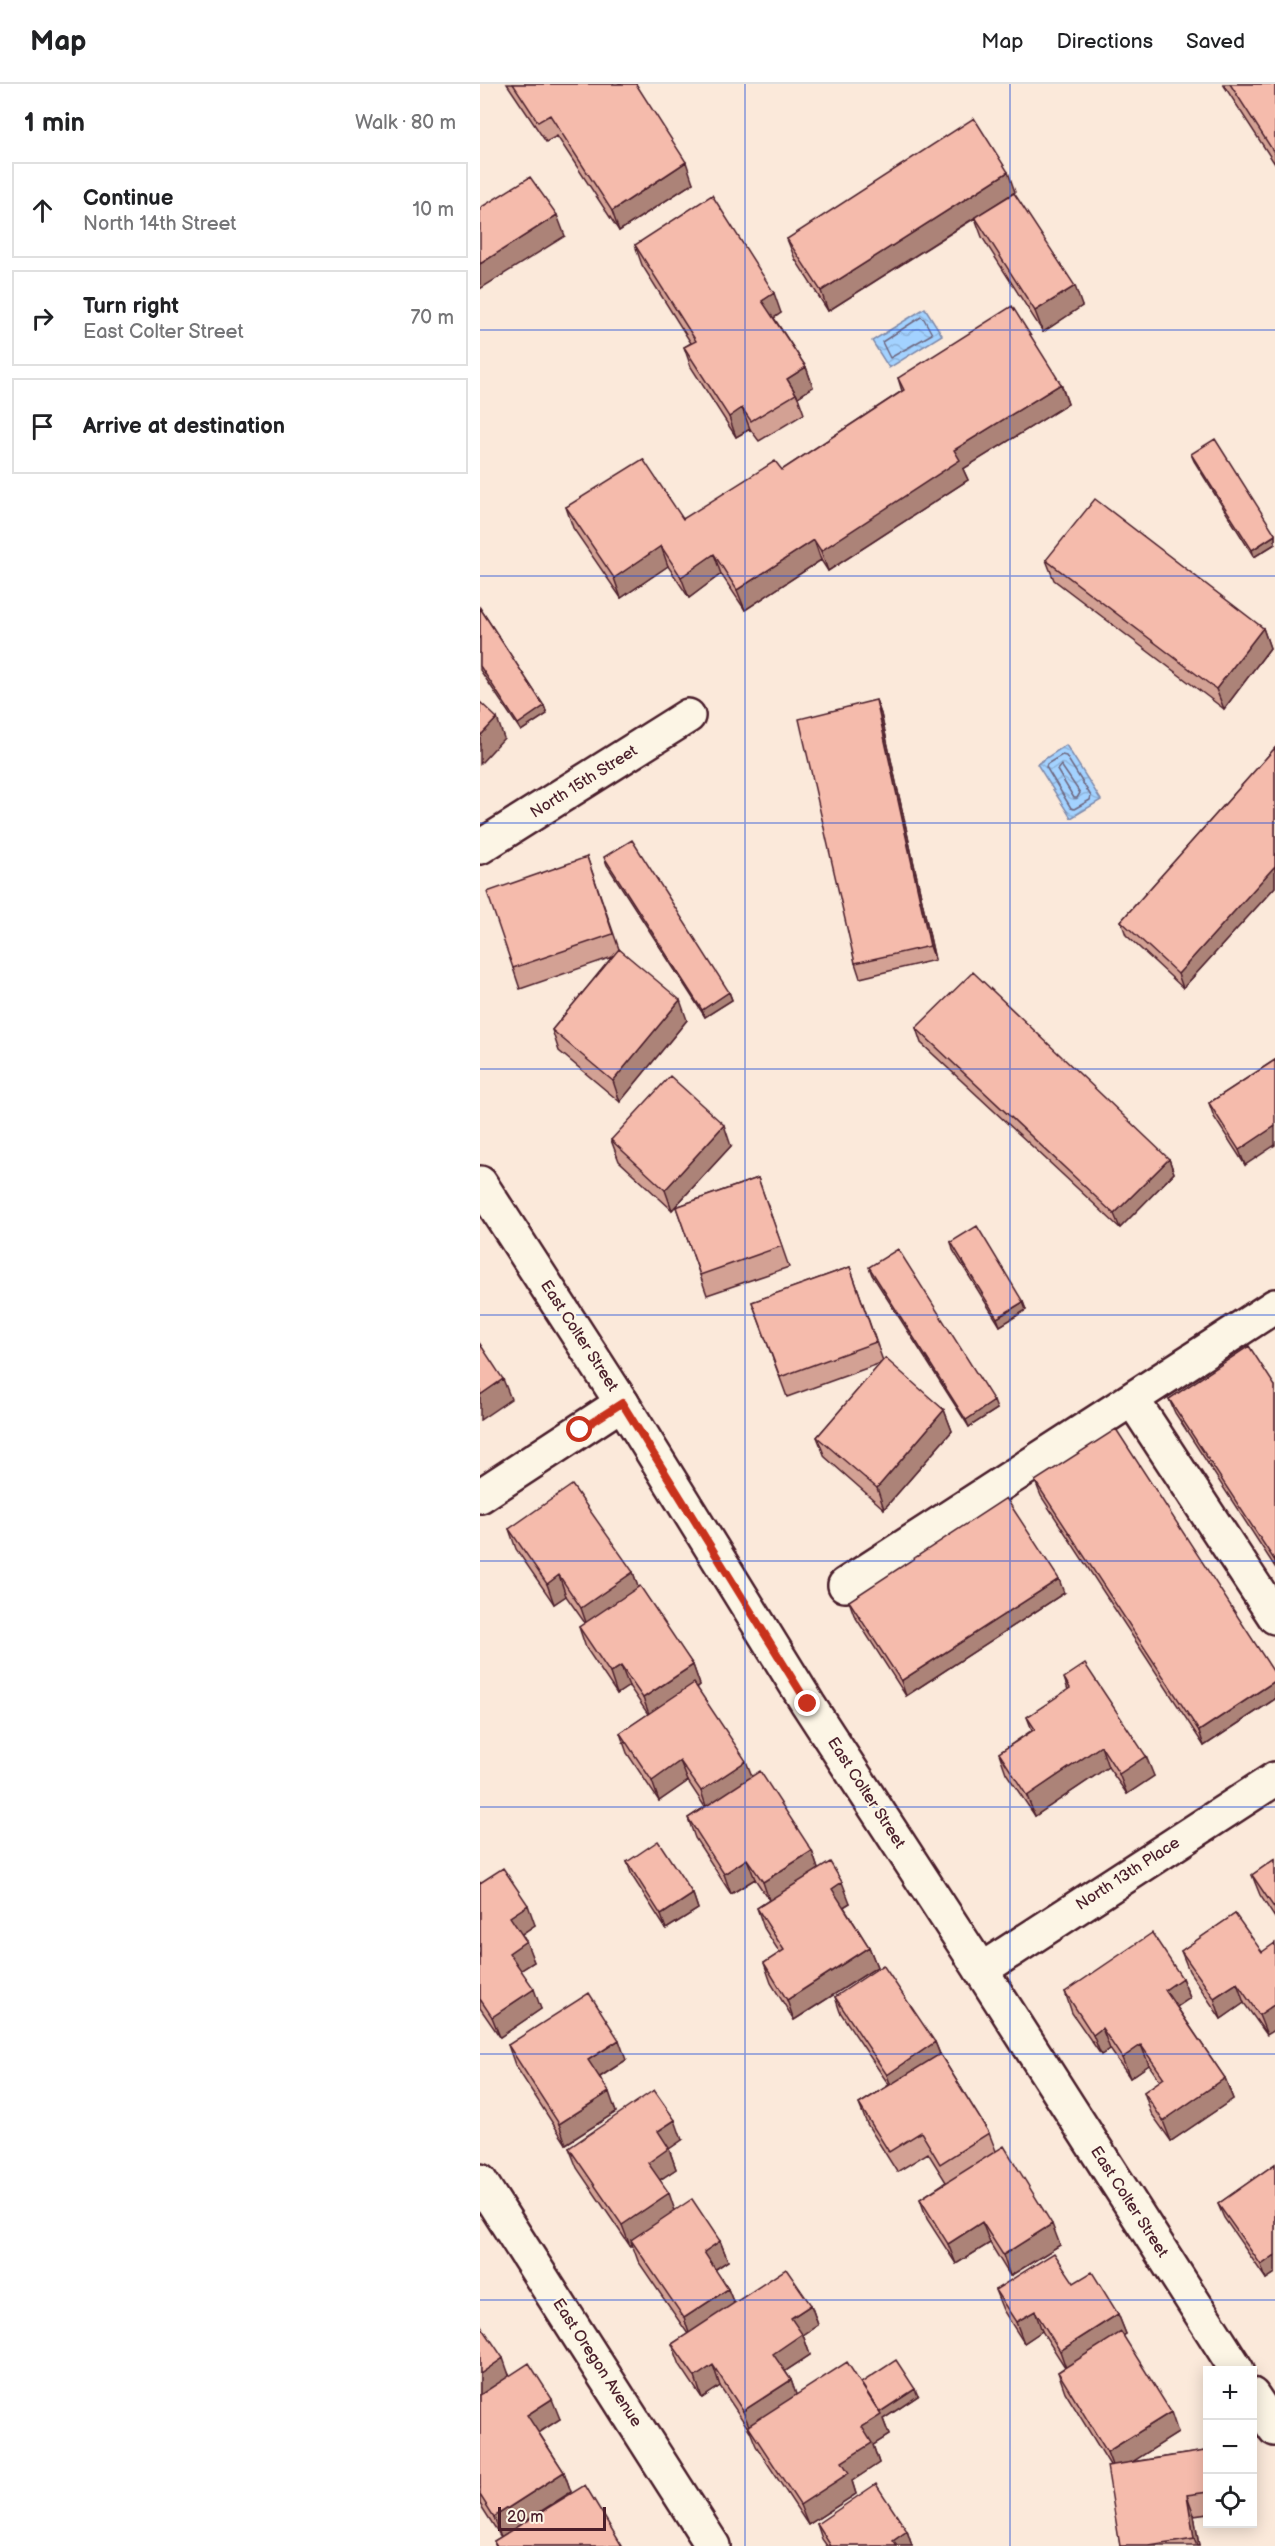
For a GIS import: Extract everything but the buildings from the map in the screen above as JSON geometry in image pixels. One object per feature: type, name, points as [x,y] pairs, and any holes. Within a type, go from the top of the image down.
[{"type":"street","name":"North 15th Street","points":[[480,847],[688,716]]},
{"type":"street","name":"East Colter Street","points":[[480,1183],[622,1403],[808,1704],[1234,2366]]},
{"type":"street","points":[[845,1585],[1275,1306]]},
{"type":"street","points":[[1132,1399],[1275,1617]]},
{"type":"street","points":[[480,1496],[622,1403]]},
{"type":"street","name":"North 13th Place","points":[[981,1970],[1275,1779]]},
{"type":"street","name":"East Oregon Avenue","points":[[480,2181],[713,2546]]},
{"type":"street","points":[[1257,2402],[1275,2429]]},
{"type":"water","points":[[925,308],[942,335],[889,368],[872,341]]},
{"type":"water","points":[[1066,745],[1101,800],[1071,818],[1037,764]]},
{"type":"route","points":[[580,1430],[622,1403],[808,1704]]}]
